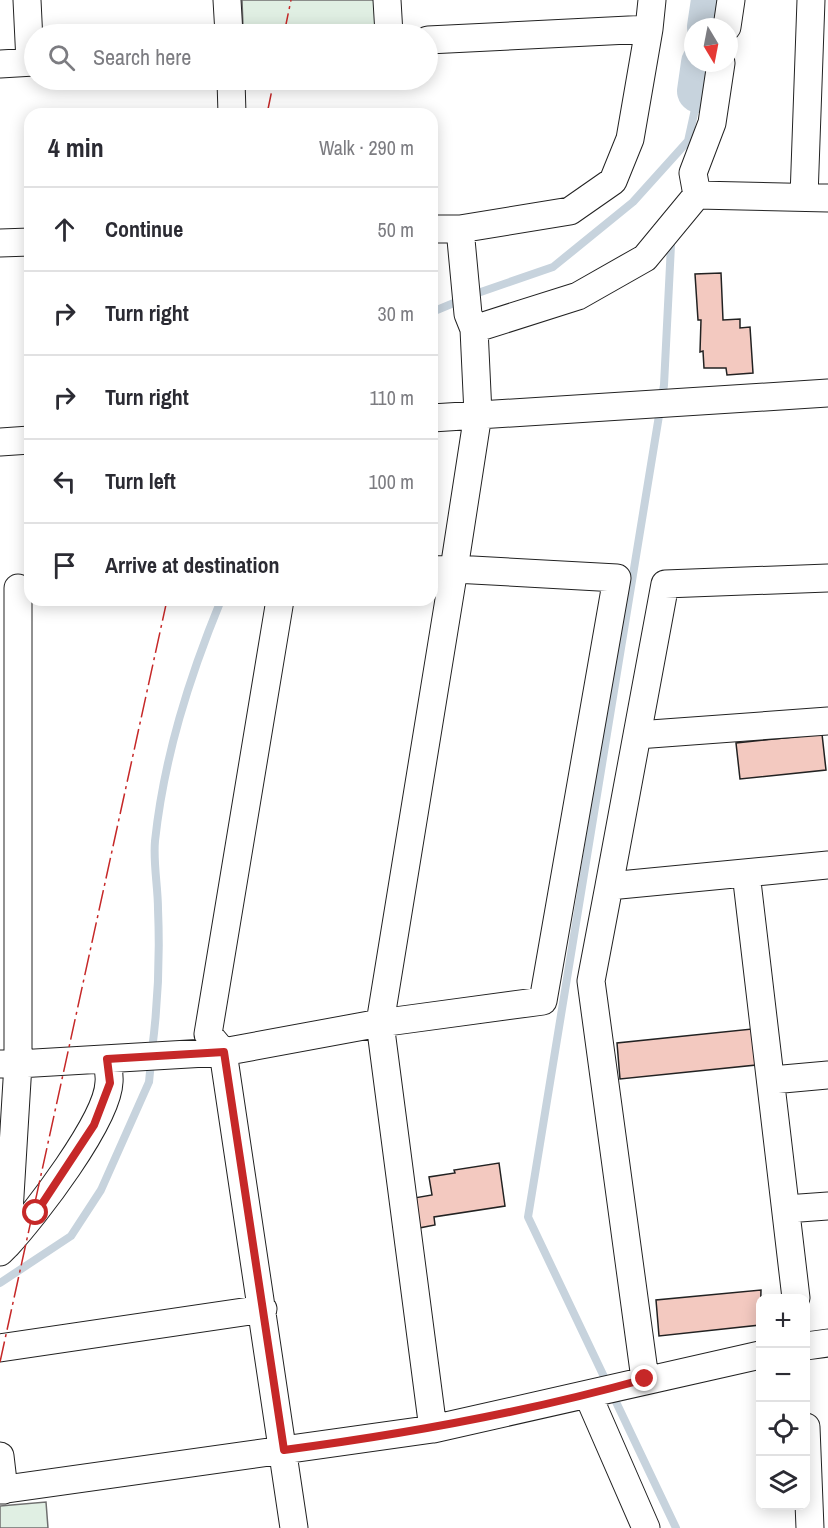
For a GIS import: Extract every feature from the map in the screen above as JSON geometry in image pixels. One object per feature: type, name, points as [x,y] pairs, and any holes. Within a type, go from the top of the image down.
[{"type":"street","points":[[27,0],[29,24]]},
{"type":"street","points":[[227,0],[228,24]]},
{"type":"street","points":[[387,0],[388,24]]},
{"type":"street","points":[[438,230],[460,229],[570,211],[613,181],[630,139],[652,0]]},
{"type":"street","points":[[728,18],[731,0]]},
{"type":"street","points":[[697,195],[816,197],[811,0]]},
{"type":"street","points":[[438,40],[649,29]]},
{"type":"street","points":[[0,64],[24,62]]},
{"type":"street","points":[[471,322],[578,296],[645,258],[697,195],[693,173],[712,123],[720,72]]},
{"type":"street","points":[[231,90],[232,108]]},
{"type":"street","points":[[438,605],[443,569],[478,414],[471,322],[460,229]]},
{"type":"street","points":[[0,243],[24,242]]},
{"type":"street","points":[[438,417],[828,393]]},
{"type":"street","points":[[0,442],[24,440]]},
{"type":"street","points":[[9,1064],[224,1052],[380,1023],[543,1001],[617,578],[443,569]]},
{"type":"street","points":[[645,1379],[591,981],[665,584],[828,578]]},
{"type":"street","points":[[4,1248],[16,588]]},
{"type":"street","points":[[279,606],[208,1034],[224,1052],[294,1528]]},
{"type":"street","points":[[433,1429],[380,1023],[438,606]]},
{"type":"street","points":[[637,735],[828,722]]},
{"type":"street","points":[[609,886],[828,865]]},
{"type":"street","points":[[746,873],[795,1294]]},
{"type":"street","points":[[4,1248],[36,1213],[94,1125],[110,1083],[112,1058]]},
{"type":"street","points":[[771,1080],[828,1075]]},
{"type":"street","points":[[786,1209],[828,1206]]},
{"type":"street","points":[[0,1348],[263,1309]]},
{"type":"street","points":[[810,1345],[828,1343]]},
{"type":"street","points":[[0,1456],[2,1490],[433,1429],[602,1391],[645,1379],[756,1356]]},
{"type":"street","points":[[602,1391],[646,1528]]},
{"type":"street","points":[[807,1456],[810,1528]]},
{"type":"green space","points":[[242,0],[374,0],[376,24],[243,24]]},
{"type":"green space","points":[[46,1502],[48,1528],[0,1528],[0,1506]]},
{"type":"building","points":[[721,273],[723,320],[740,319],[740,328],[750,327],[753,373],[727,375],[726,368],[704,368],[703,351],[700,352],[701,320],[698,320],[695,274]]},
{"type":"building","points":[[822,734],[826,770],[740,779],[736,743]]},
{"type":"building","points":[[752,1029],[756,1065],[620,1079],[617,1043]]},
{"type":"building","points":[[499,1163],[505,1206],[434,1217],[435,1225],[419,1228],[414,1198],[432,1195],[429,1177],[455,1173],[454,1170]]},
{"type":"building","points":[[761,1290],[761,1294],[756,1294],[756,1325],[659,1336],[656,1300]]},
{"type":"waterway","points":[[710,18],[713,0]]},
{"type":"waterway","points":[[699,91],[702,72]]},
{"type":"waterway","points":[[472,295],[553,267],[633,202],[688,141],[699,91]]},
{"type":"waterway","points":[[671,245],[664,385],[528,1217],[676,1528]]},
{"type":"waterway","points":[[438,310],[461,300]]},
{"type":"waterway","points":[[152,1050],[159,962],[155,866],[159,810],[179,718],[219,606]]},
{"type":"waterway","points":[[0,1283],[71,1236],[101,1190],[149,1082],[151,1062]]},
{"type":"power","points":[[286,24],[291,0]]},
{"type":"power","points":[[268,108],[272,90]]},
{"type":"power","points":[[0,1362],[166,606]]},
{"type":"route","points":[[36,1213],[94,1125],[110,1083],[107,1059],[224,1052],[284,1450],[433,1429],[588,1395],[645,1379]]}]
